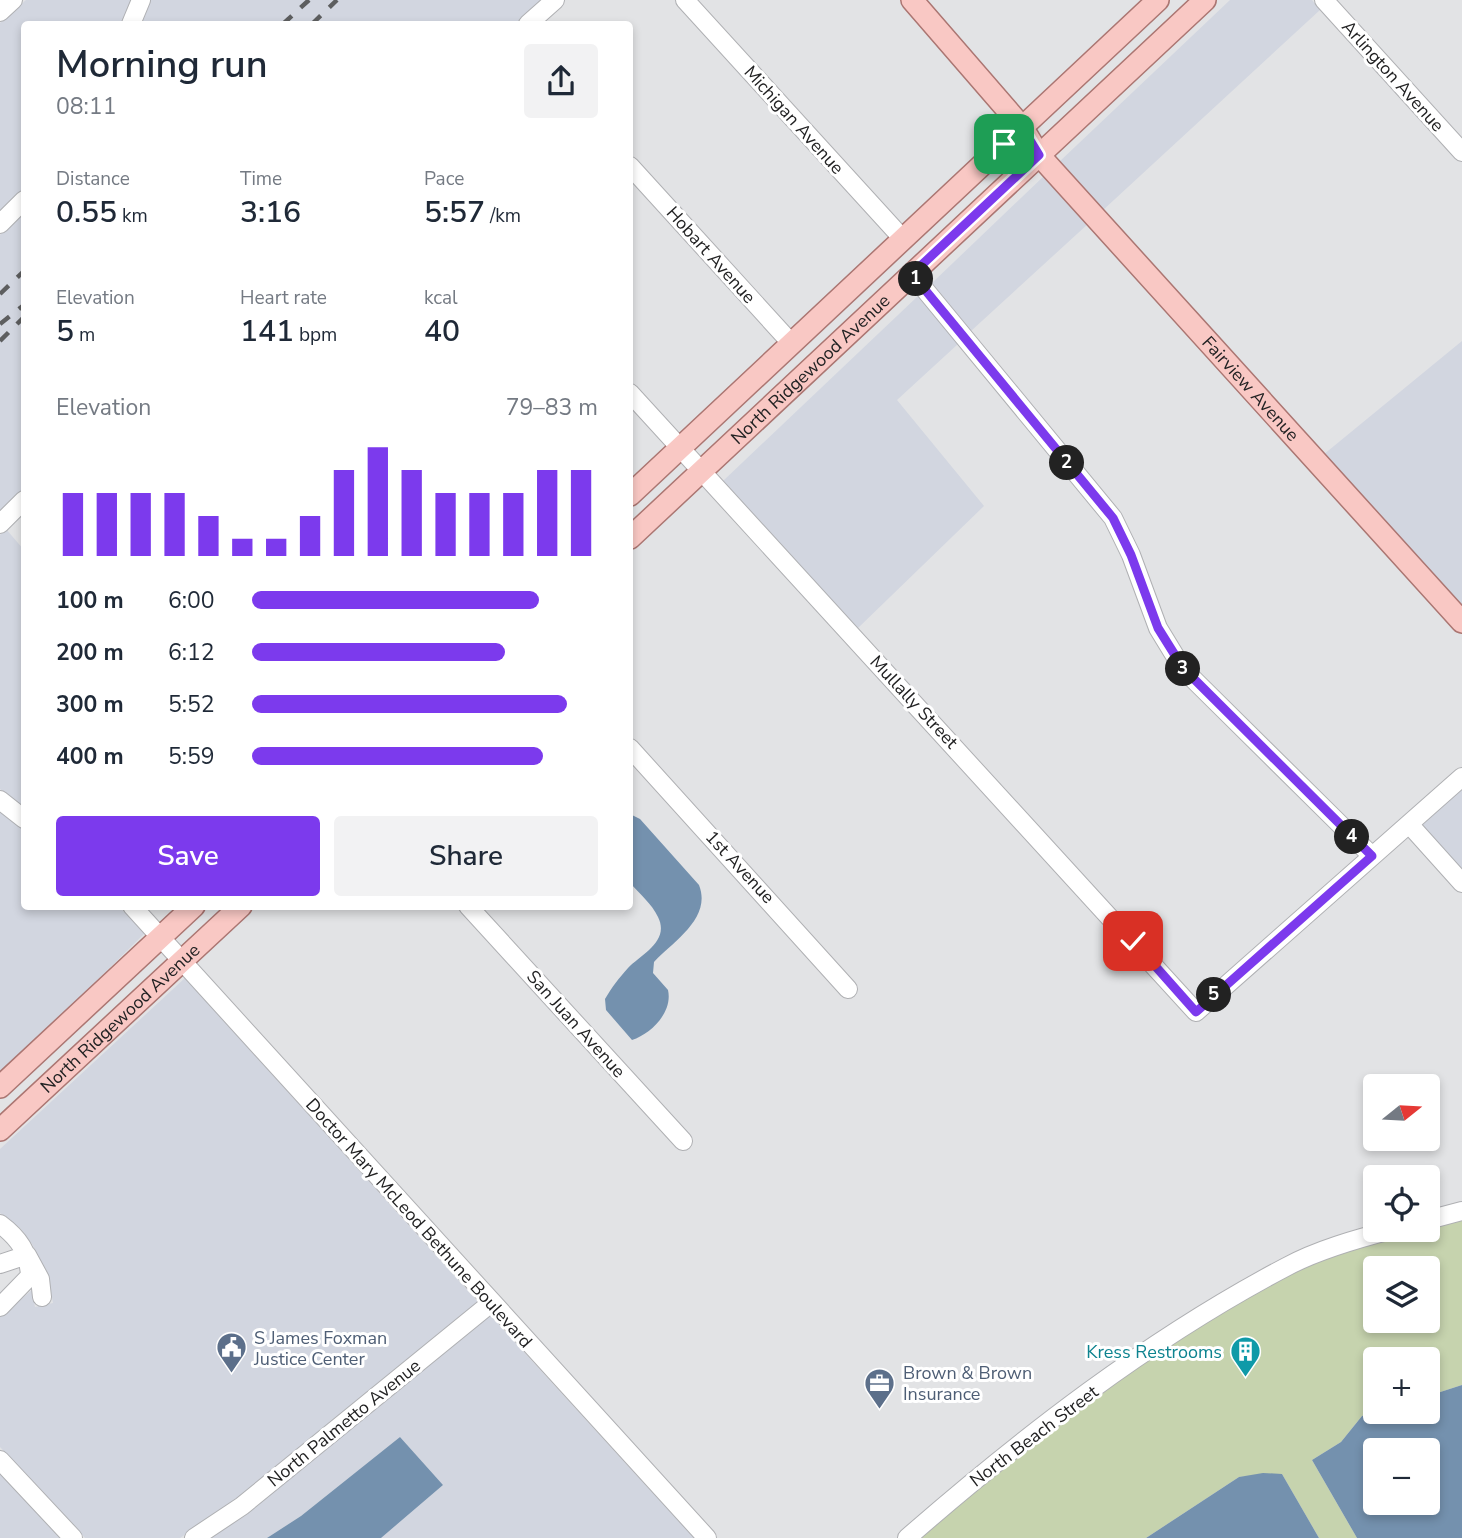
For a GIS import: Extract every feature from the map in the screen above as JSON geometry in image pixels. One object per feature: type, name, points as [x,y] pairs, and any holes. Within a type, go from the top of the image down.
[{"type":"main road","name":"Fairview Avenue","points":[[912,0],[1022,127],[1039,155],[1462,622]]},
{"type":"main road","name":"North Ridgewood Avenue","points":[[633,492],[1158,0]]},
{"type":"main road","name":"North Ridgewood Avenue","points":[[633,535],[1205,0]]},
{"type":"main road","name":"North Ridgewood Avenue","points":[[0,1087],[190,910]]},
{"type":"main road","name":"North Ridgewood Avenue","points":[[0,1130],[237,910]]},
{"type":"street","points":[[0,12],[13,0]]},
{"type":"street","points":[[132,21],[141,0]]},
{"type":"street","points":[[531,21],[555,0]]},
{"type":"street","name":"Michigan Avenue","points":[[685,0],[903,239]]},
{"type":"street","name":"Arlington Avenue","points":[[1324,0],[1462,152]]},
{"type":"street","name":"Hobart Avenue","points":[[633,169],[792,344]]},
{"type":"street","points":[[0,224],[21,203]]},
{"type":"street","points":[[912,274],[1113,518],[1131,555],[1158,628],[1183,668],[1372,856],[1462,777]]},
{"type":"street","name":"Mullally Street","points":[[633,396],[1196,1012],[1372,856]]},
{"type":"street","points":[[0,524],[21,503]]},
{"type":"street","name":"1st Avenue","points":[[633,751],[848,989]]},
{"type":"street","points":[[0,800],[21,817]]},
{"type":"street","points":[[1409,824],[1462,883]]},
{"type":"street","name":"Doctor Mary McLeod Bethune Boulevard","points":[[136,910],[707,1538]]},
{"type":"street","name":"San Juan Avenue","points":[[472,910],[683,1141]]},
{"type":"street","points":[[1440,1217],[1462,1211]]},
{"type":"street","points":[[0,1224],[12,1233],[27,1255],[40,1279],[42,1297]]},
{"type":"street","name":"North Beach Street","points":[[907,1538],[991,1465],[1194,1321],[1287,1265],[1363,1239]]},
{"type":"street","points":[[0,1264],[27,1255]]},
{"type":"street","points":[[0,1307],[30,1276],[27,1255]]},
{"type":"street","name":"North Palmetto Avenue","points":[[194,1538],[242,1506],[491,1303]]},
{"type":"street","points":[[0,1460],[73,1538]]},
{"type":"shaded area","points":[[26,0],[132,0],[123,21],[21,21],[21,191],[0,212],[0,23]]},
{"type":"shaded area","points":[[150,0],[542,0],[519,21],[142,21]]},
{"type":"shaded area","points":[[1230,0],[1312,0],[1320,10],[1102,211],[1058,163]]},
{"type":"shaded area","points":[[1045,175],[1089,223],[971,331],[932,283]]},
{"type":"shaded area","points":[[21,214],[21,492],[0,512],[0,235]]},
{"type":"shaded area","points":[[918,296],[958,344],[897,400],[984,506],[858,628],[723,481]]},
{"type":"shaded area","points":[[1462,341],[1462,609],[1323,455]]},
{"type":"shaded area","points":[[6,529],[21,546],[21,805],[0,789],[0,535]]},
{"type":"shaded area","points":[[1462,788],[1462,870],[1421,824]]},
{"type":"shaded area","points":[[0,811],[21,828],[21,910],[122,910],[145,933],[0,1076]]},
{"type":"shaded area","points":[[185,978],[479,1303],[237,1499],[180,1538],[85,1538],[0,1447],[0,1317],[32,1290],[35,1307],[53,1303],[48,1275],[32,1244],[20,1228],[0,1213],[0,1149]]},
{"type":"shaded area","points":[[490,1315],[694,1538],[381,1538],[443,1485],[400,1437],[301,1516],[267,1538],[207,1538],[248,1512]]},
{"type":"shaded area","points":[[0,1474],[60,1538],[0,1538]]},
{"type":"green space","points":[[1462,1211],[1462,1385],[1440,1392],[1440,1347],[1363,1347],[1363,1416],[1341,1442],[1312,1460],[1357,1538],[1319,1538],[1282,1474],[1239,1477],[1146,1538],[907,1538],[991,1465],[1287,1265],[1363,1239],[1363,1242],[1440,1242],[1440,1217]]},
{"type":"water","points":[[633,816],[640,819],[699,885],[702,897],[696,918],[689,928],[654,962],[653,973],[668,990],[669,998],[664,1014],[646,1033],[632,1040],[606,1010],[605,999],[628,968],[657,940],[661,926],[652,908],[633,886]]},
{"type":"water","points":[[1462,1385],[1462,1538],[1357,1538],[1312,1460],[1341,1442],[1362,1416],[1363,1424],[1440,1424],[1440,1392]]},
{"type":"water","points":[[400,1437],[443,1485],[381,1538],[267,1538],[301,1516]]},
{"type":"water","points":[[1263,1473],[1282,1474],[1319,1538],[1146,1538],[1239,1477]]},
{"type":"railway","points":[[286,21],[309,0]]},
{"type":"railway","points":[[315,21],[337,0]]},
{"type":"railway","points":[[0,294],[21,274]]},
{"type":"railway","points":[[0,324],[21,307]]},
{"type":"railway","points":[[0,341],[21,320]]},
{"type":"place","name":"S James Foxman Justice Center","points":[[231,1375]]},
{"type":"place","name":"Kress Restrooms","points":[[1245,1379]]},
{"type":"place","name":"Brown & Brown Insurance","points":[[880,1410]]},
{"type":"route","points":[[1004,144],[1022,127],[1039,155],[912,274],[1113,518],[1131,555],[1158,628],[1183,668],[1372,856],[1196,1012],[1133,941]]}]
